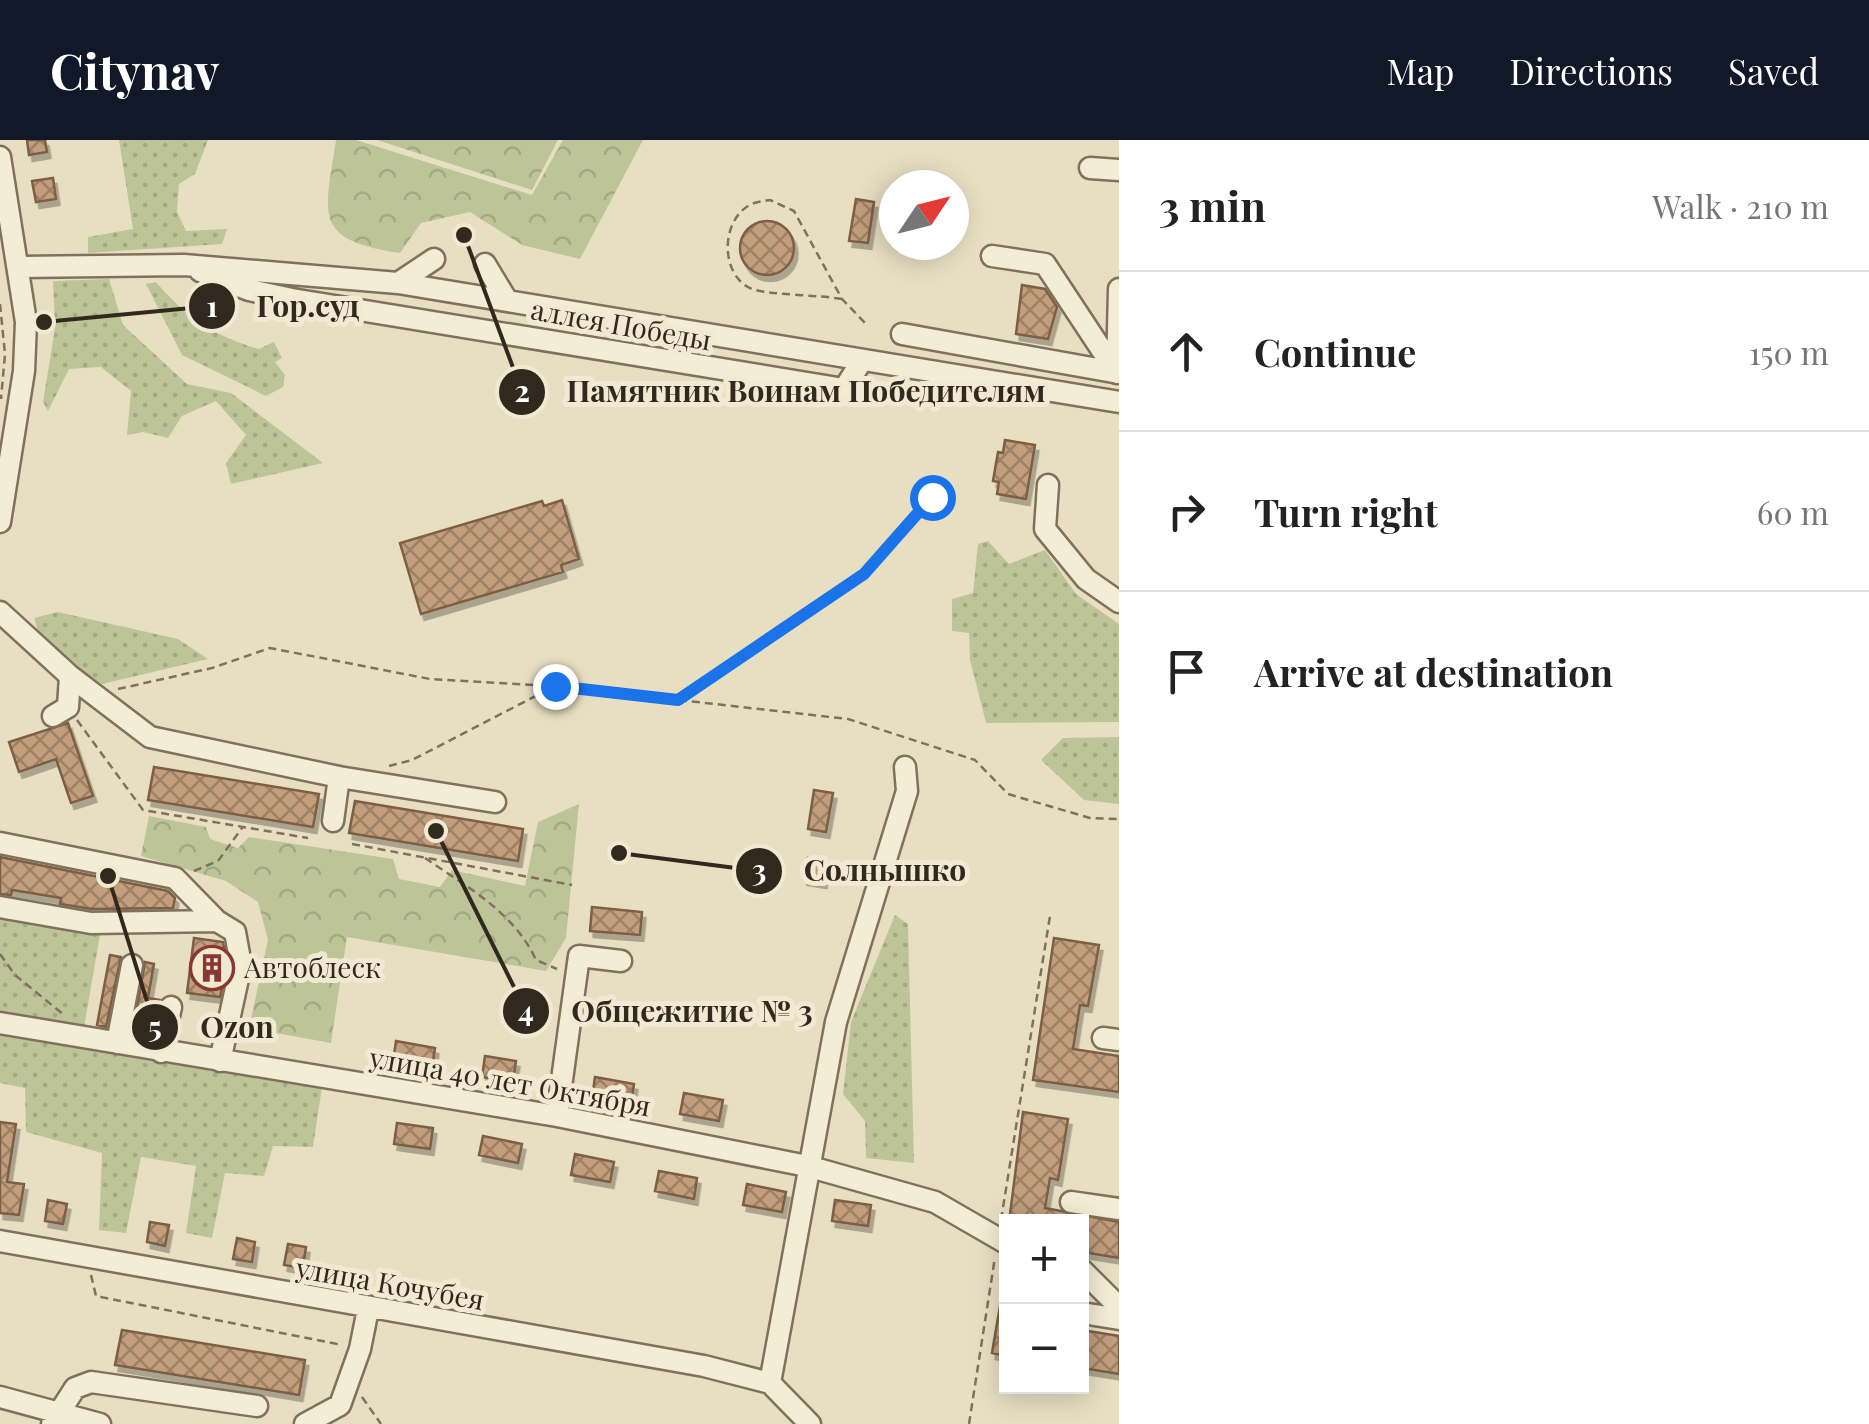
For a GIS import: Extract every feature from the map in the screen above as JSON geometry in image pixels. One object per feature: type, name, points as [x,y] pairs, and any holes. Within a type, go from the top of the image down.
[{"type":"street","points":[[0,156],[12,257],[26,322],[8,429],[0,522]]},
{"type":"street","points":[[1090,168],[1119,170]]},
{"type":"street","points":[[992,256],[1045,264],[1118,373]]},
{"type":"street","points":[[12,257],[268,269],[457,287],[698,334],[1119,402]]},
{"type":"street","points":[[398,283],[434,259]]},
{"type":"street","points":[[485,264],[505,297]]},
{"type":"street","name":"аллея Победы","points":[[184,266],[249,290],[292,299],[844,389],[861,362]]},
{"type":"street","points":[[268,269],[292,299]]},
{"type":"street","points":[[1118,373],[1119,288]]},
{"type":"street","points":[[621,320],[660,361]]},
{"type":"street","points":[[694,365],[698,334]]},
{"type":"street","points":[[902,334],[1118,373]]},
{"type":"street","points":[[717,369],[780,348]]},
{"type":"street","points":[[1048,484],[1045,528],[1086,579],[1119,602]]},
{"type":"street","points":[[0,612],[70,676],[150,737],[339,777],[494,802]]},
{"type":"street","points":[[61,711],[70,676]]},
{"type":"street","points":[[807,1423],[770,1383],[836,1022],[907,791],[905,767]]},
{"type":"street","points":[[333,820],[339,777]]},
{"type":"street","points":[[0,843],[176,878],[217,922],[235,932],[242,953],[220,1061]]},
{"type":"street","points":[[0,907],[91,923],[217,922]]},
{"type":"street","points":[[558,1116],[580,956],[620,961]]},
{"type":"street","points":[[116,1043],[132,964]]},
{"type":"street","points":[[161,1052],[170,1007]]},
{"type":"street","name":"улица 40 лет Октября","points":[[0,1023],[558,1116],[807,1166],[935,1202],[999,1240]]},
{"type":"street","points":[[1071,1202],[1119,1209]]},
{"type":"street","name":"улица Кочубея","points":[[0,1240],[704,1366],[770,1383]]},
{"type":"street","points":[[1089,1277],[1119,1308]]},
{"type":"street","points":[[305,1424],[340,1405],[360,1349],[368,1308]]},
{"type":"street","points":[[1089,1313],[1119,1318]]},
{"type":"street","points":[[56,1419],[75,1388],[91,1382],[258,1406]]},
{"type":"street","points":[[0,1398],[56,1419],[100,1424]]},
{"type":"path","points":[[842,299],[754,290],[733,274],[727,249],[731,226],[748,206],[770,200],[794,210],[842,299],[867,325]]},
{"type":"path","points":[[0,304],[6,354],[0,406]]},
{"type":"path","points":[[98,698],[270,648],[430,678],[555,686],[678,700],[864,574],[932,497]]},
{"type":"path","points":[[376,769],[412,760],[555,686]]},
{"type":"path","points":[[61,711],[143,810],[308,838]]},
{"type":"path","points":[[176,878],[218,862],[243,827]]},
{"type":"path","points":[[352,844],[572,885]]},
{"type":"path","points":[[423,857],[484,898],[524,934],[536,960],[566,973]]},
{"type":"path","points":[[1006,1214],[1050,916]]},
{"type":"path","points":[[0,954],[15,975],[66,1018]]},
{"type":"path","points":[[969,1424],[999,1259]]},
{"type":"path","points":[[96,1296],[360,1349]]},
{"type":"path","points":[[360,1394],[381,1424]]},
{"type":"green space","points":[[119,140],[208,140],[195,174],[179,184],[177,212],[186,231],[227,229],[222,244],[88,253],[88,237],[133,229]]},
{"type":"green space","points":[[336,140],[356,140],[532,195],[563,140],[643,140],[580,259],[522,245],[470,212],[421,223],[400,253],[351,240],[338,231],[328,205]]},
{"type":"green space","points":[[377,140],[558,140],[532,190]]},
{"type":"green space","points":[[109,279],[123,325],[187,384],[231,393],[323,463],[231,484],[226,463],[246,435],[216,401],[182,416],[168,438],[143,432],[127,435],[131,391],[101,367],[69,369],[48,411],[43,402],[55,328],[53,281]]},
{"type":"green space","points":[[156,282],[190,316],[215,332],[259,349],[274,342],[282,358],[275,362],[285,375],[283,387],[266,396],[182,355],[146,284]]},
{"type":"green space","points":[[988,541],[1009,564],[1045,550],[1076,594],[1119,624],[1119,722],[986,723],[970,660],[969,633],[952,631],[952,599],[973,593],[978,544]]},
{"type":"green space","points":[[58,612],[178,639],[208,659],[102,684],[42,644],[34,618]]},
{"type":"green space","points":[[1119,737],[1119,804],[1084,800],[1041,760],[1063,738]]},
{"type":"green space","points":[[579,804],[566,938],[546,971],[347,937],[331,1043],[249,1028],[268,940],[258,902],[226,881],[141,856],[149,816],[206,827],[210,839],[238,848],[249,837],[393,859],[399,879],[440,887],[452,870],[525,886],[538,822]]},
{"type":"green space","points":[[895,915],[908,924],[914,1163],[866,1158],[865,1121],[843,1094],[851,1022]]},
{"type":"green space","points":[[0,916],[100,935],[83,1033],[0,1019]]},
{"type":"green space","points":[[0,1031],[322,1087],[313,1147],[273,1146],[264,1176],[225,1173],[212,1238],[186,1233],[196,1166],[141,1157],[126,1233],[99,1230],[102,1153],[26,1132],[25,1088],[0,1083]]},
{"type":"building","points":[[27,140],[45,140],[47,152],[29,155]]},
{"type":"building","points":[[53,178],[56,199],[36,202],[32,181]]},
{"type":"building","points":[[856,199],[874,202],[868,243],[849,241]]},
{"type":"building","points":[[767,221],[786,229],[794,248],[786,267],[767,275],[748,267],[740,248],[748,229]]},
{"type":"building","points":[[1022,285],[1045,289],[1057,307],[1048,339],[1016,334]]},
{"type":"building","points":[[1005,440],[1035,445],[1026,499],[997,494],[999,482],[993,481],[998,452],[1003,453]]},
{"type":"building","points":[[562,500],[579,559],[561,565],[563,572],[421,614],[400,543],[542,501],[544,506]]},
{"type":"building","points":[[68,723],[93,796],[71,803],[56,759],[19,772],[9,742]]},
{"type":"building","points":[[154,767],[319,794],[313,827],[148,800]]},
{"type":"building","points":[[814,790],[833,793],[826,832],[808,829]]},
{"type":"building","points":[[355,801],[523,829],[518,861],[349,833]]},
{"type":"building","points":[[0,857],[168,891],[175,898],[173,908],[92,909],[60,904],[61,898],[12,890],[11,895],[0,894]]},
{"type":"building","points":[[808,858],[827,861],[823,882],[804,879]]},
{"type":"building","points":[[592,907],[642,912],[640,935],[590,931]]},
{"type":"building","name":"Автоблеск","points":[[194,938],[223,942],[227,965],[220,997],[187,993]]},
{"type":"building","points":[[1054,938],[1099,945],[1088,1006],[1080,1005],[1073,1049],[1119,1056],[1119,1092],[1033,1080]]},
{"type":"building","points":[[110,955],[121,957],[106,1027],[97,1025]]},
{"type":"building","points":[[145,962],[154,964],[148,998],[160,1000],[151,1034],[133,1031]]},
{"type":"building","points":[[396,1041],[435,1048],[432,1069],[393,1062]]},
{"type":"building","points":[[485,1056],[516,1061],[513,1082],[482,1077]]},
{"type":"building","points":[[595,1077],[634,1084],[631,1105],[592,1098]]},
{"type":"building","points":[[684,1093],[723,1100],[719,1121],[680,1114]]},
{"type":"building","points":[[1023,1112],[1068,1119],[1058,1180],[1050,1178],[1045,1208],[1077,1214],[1010,1214]]},
{"type":"building","points":[[0,1122],[16,1124],[7,1182],[24,1184],[19,1215],[0,1213]]},
{"type":"building","points":[[397,1123],[433,1128],[430,1149],[394,1144]]},
{"type":"building","points":[[483,1136],[522,1144],[518,1163],[479,1155]]},
{"type":"building","points":[[575,1154],[614,1162],[610,1182],[571,1175]]},
{"type":"building","points":[[659,1171],[697,1178],[694,1199],[655,1191]]},
{"type":"building","points":[[747,1184],[786,1192],[782,1212],[743,1205]]},
{"type":"building","points":[[48,1200],[67,1204],[63,1224],[45,1221]]},
{"type":"building","points":[[835,1200],[871,1205],[868,1226],[832,1221]]},
{"type":"building","points":[[1089,1216],[1119,1222],[1119,1258],[1089,1253]]},
{"type":"building","points":[[150,1222],[169,1225],[165,1246],[147,1242]]},
{"type":"building","points":[[237,1238],[255,1242],[252,1262],[233,1259]]},
{"type":"building","points":[[288,1244],[306,1247],[303,1268],[284,1265]]},
{"type":"building","points":[[999,1312],[999,1354],[992,1353]]},
{"type":"building","points":[[122,1330],[305,1360],[299,1395],[115,1365]]},
{"type":"building","points":[[1089,1331],[1119,1336],[1119,1374],[1089,1369]]},
{"type":"place","name":"Памятник Воинам Победителям","points":[[464,235]]},
{"type":"place","name":"Гор.суд","points":[[44,322]]},
{"type":"place","name":"Общежитие № 3","points":[[436,831]]},
{"type":"place","name":"Солнышко","points":[[619,853]]},
{"type":"place","name":"Ozon","points":[[108,876]]},
{"type":"place","name":"Автоблеск","points":[[212,968]]},
{"type":"route","points":[[555,686],[678,700],[864,574],[932,497]]}]
